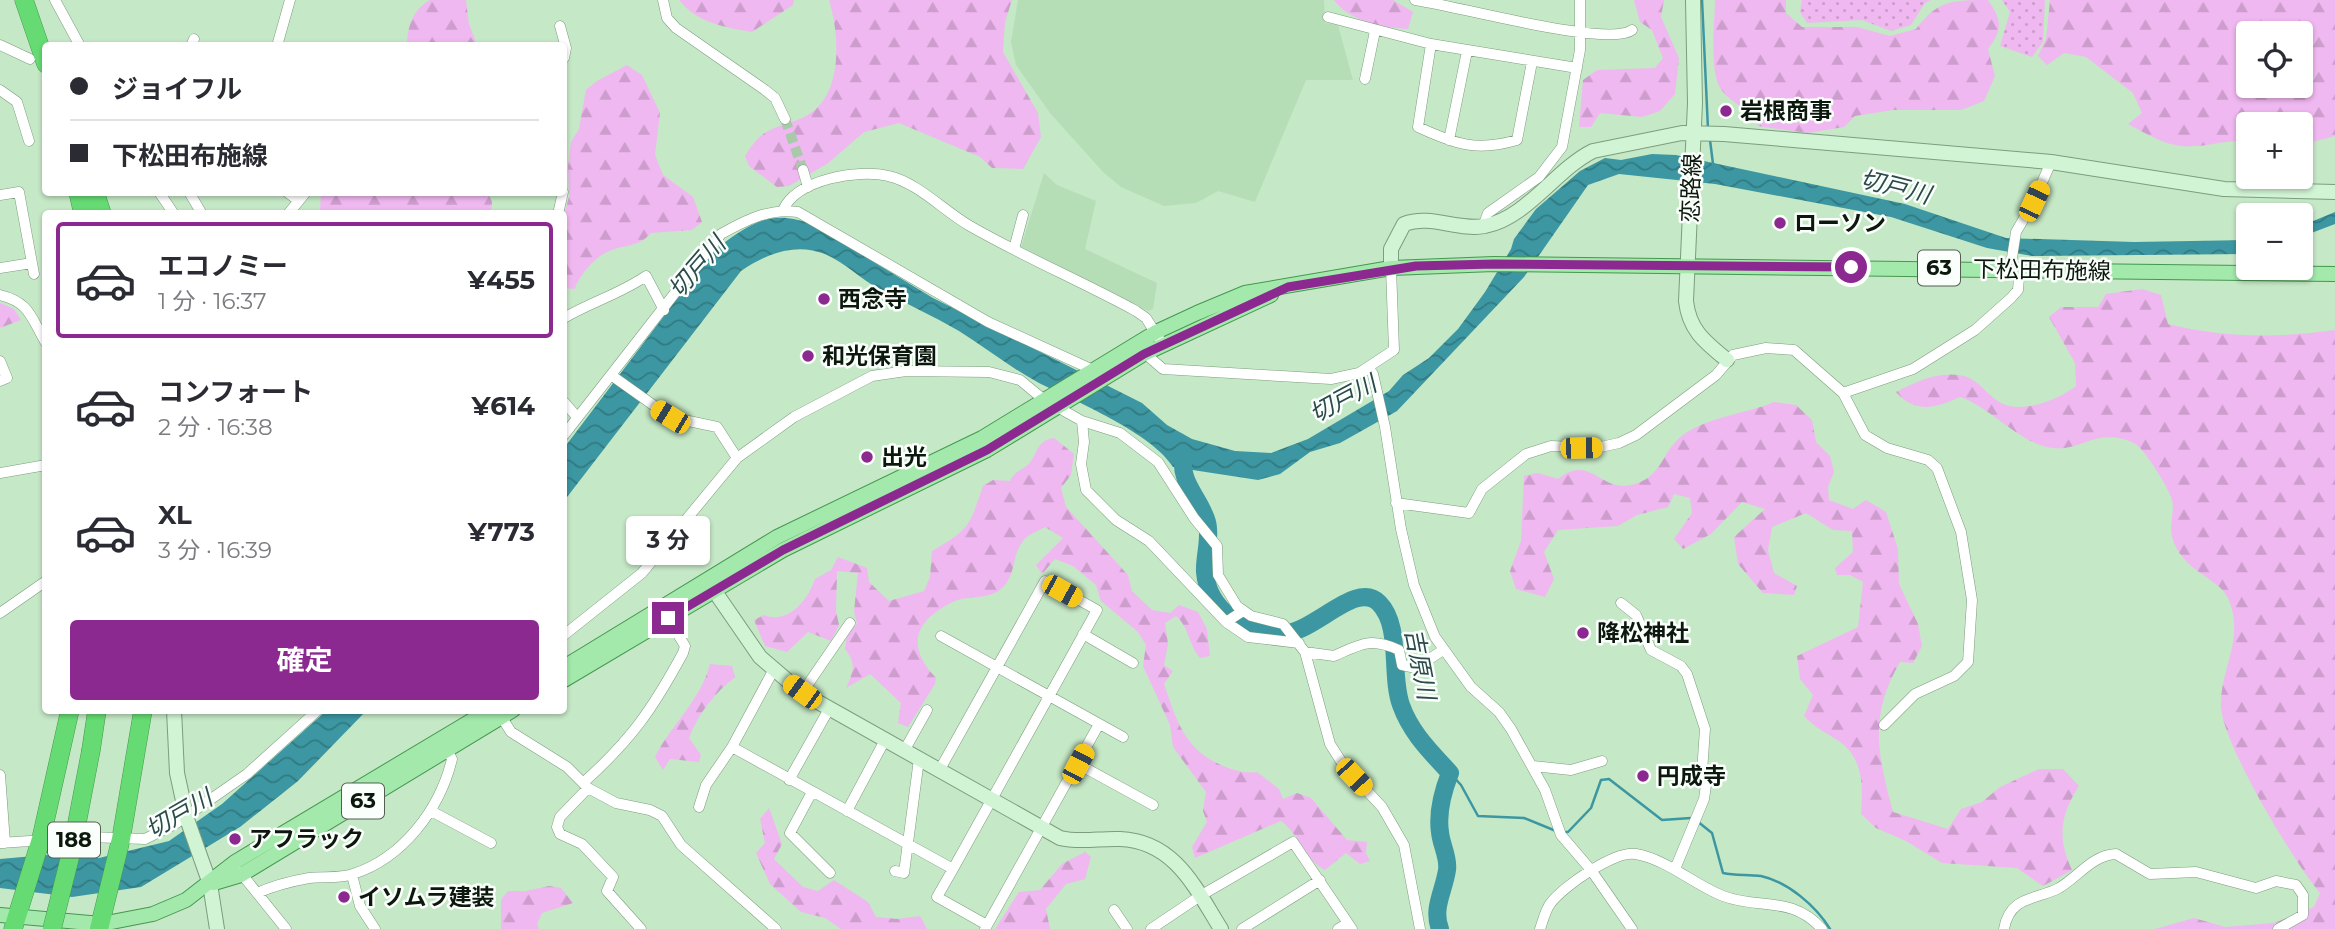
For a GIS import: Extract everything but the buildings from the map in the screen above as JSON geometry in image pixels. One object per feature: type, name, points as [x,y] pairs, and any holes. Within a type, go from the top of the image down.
[{"type":"highway","points":[[24,0],[38,61]]},
{"type":"highway","points":[[10,920],[24,894],[40,842],[68,714]]},
{"type":"highway","name":"188","points":[[51,929],[72,849],[96,714]]},
{"type":"highway","points":[[100,927],[121,841],[142,714]]},
{"type":"main road","name":"下松田布施線","points":[[567,678],[668,618],[709,585],[778,537],[982,438],[1054,400],[1094,374],[1160,338],[1288,287],[1391,268],[1494,264],[2013,263],[2335,274]]},
{"type":"main road","name":"下松田布施線","points":[[567,665],[709,585]]},
{"type":"main road","name":"63","points":[[10,920],[100,927],[153,914],[186,900],[497,714]]},
{"type":"street","points":[[55,0],[78,42]]},
{"type":"street","points":[[284,0],[287,16]]},
{"type":"street","points":[[278,42],[290,0]]},
{"type":"street","points":[[663,0],[667,18],[677,28],[775,97],[785,119]]},
{"type":"street","points":[[1415,0],[1453,3],[1492,17],[1580,31],[1626,35],[1632,30]]},
{"type":"street","points":[[1483,227],[1488,213],[1539,177],[1562,147],[1577,68],[1580,0]]},
{"type":"street","name":"恋路線","points":[[1693,0],[1693,151],[1688,319],[1698,336],[1727,360]]},
{"type":"street","points":[[1328,17],[1431,44],[1577,68]]},
{"type":"street","points":[[561,26],[565,42]]},
{"type":"street","points":[[1365,79],[1375,31]]},
{"type":"street","points":[[1431,44],[1418,127],[1449,140],[1484,148],[1517,140],[1532,62]]},
{"type":"street","points":[[0,45],[38,61]]},
{"type":"street","points":[[1449,140],[1467,51]]},
{"type":"street","points":[[0,90],[17,102],[29,141]]},
{"type":"street","points":[[1141,349],[1163,369],[1331,379],[1348,377],[1368,368],[1394,349],[1391,249],[1404,224],[1426,220],[1483,227],[1525,204],[1580,158],[1593,151],[1693,133],[1791,138],[2051,162],[2224,189],[2335,192]]},
{"type":"street","points":[[1843,393],[1913,369],[1975,330],[2018,290],[2019,277],[2013,263],[2016,232],[2034,201],[2051,162]]},
{"type":"street","points":[[803,170],[808,187]]},
{"type":"street","points":[[783,210],[787,202],[808,187],[842,178],[888,176],[902,181],[948,213],[1014,249],[1136,311],[1146,318],[1160,338]]},
{"type":"street","points":[[0,195],[19,192],[34,274]]},
{"type":"street","points":[[567,431],[612,377],[721,234],[748,219],[783,210],[799,212],[988,322],[1094,374]]},
{"type":"street","points":[[1014,249],[1023,215]]},
{"type":"street","points":[[0,268],[32,263]]},
{"type":"street","points":[[567,316],[591,302],[620,294],[646,276],[664,310]]},
{"type":"street","points":[[0,295],[18,299],[42,336]]},
{"type":"street","points":[[1396,503],[1469,513],[1482,489],[1526,454],[1550,446],[1595,448],[1636,435],[1716,375],[1727,360],[1740,352],[1785,348],[1804,357],[1843,393],[1865,435],[1887,448],[1928,460],[1937,468],[1961,532],[1970,579],[1972,629],[1968,662],[1954,676],[1915,694],[1884,725]]},
{"type":"street","points":[[0,361],[7,378],[0,381]]},
{"type":"street","points":[[1368,368],[1377,390],[1385,424],[1396,503],[1414,584],[1443,650],[1471,687],[1499,712],[1533,766],[1560,831],[1632,929]]},
{"type":"street","points":[[567,633],[642,573],[737,458],[794,417],[872,376],[906,371],[989,372],[1020,380],[1082,421],[1120,433],[1158,462],[1202,528],[1217,545],[1218,575],[1222,585],[1243,611],[1283,624],[1300,645],[1330,744],[1344,766],[1382,807],[1404,845],[1420,929]]},
{"type":"street","points":[[612,377],[670,417],[717,427],[737,458]]},
{"type":"street","points":[[567,405],[577,417]]},
{"type":"street","points":[[1082,421],[1084,442],[1080,464],[1086,490],[1116,520],[1149,541],[1226,622],[1248,636],[1300,645],[1334,656],[1351,646],[1379,642],[1399,650],[1402,665],[1416,668],[1443,650]]},
{"type":"street","points":[[0,473],[42,466]]},
{"type":"street","points":[[939,771],[1045,582],[1097,610],[937,897],[986,927],[1100,723]]},
{"type":"street","points":[[0,613],[42,584]]},
{"type":"street","points":[[709,585],[746,639],[773,671],[802,692],[1043,829],[1071,841],[1106,838],[1142,842],[1177,862],[1221,929]]},
{"type":"street","points":[[1621,603],[1636,615],[1651,650],[1681,666],[1688,674],[1705,729],[1702,772],[1706,786],[1698,821],[1675,869]]},
{"type":"street","points":[[1226,622],[1243,611]]},
{"type":"street","points":[[641,929],[607,891],[613,877],[582,844],[560,834],[557,827],[560,817],[647,717],[683,653],[685,646],[668,618]]},
{"type":"street","points":[[802,692],[850,623]]},
{"type":"street","points":[[1083,634],[1133,663]]},
{"type":"street","points":[[941,636],[1123,737]]},
{"type":"street","points":[[699,807],[706,785],[732,747],[773,671]]},
{"type":"street","points":[[789,780],[829,709]]},
{"type":"street","points":[[904,751],[928,710]]},
{"type":"street","points":[[174,714],[177,773],[186,817],[210,884],[217,929]]},
{"type":"street","points":[[0,775],[2,843],[145,839],[186,817],[247,775],[314,714]]},
{"type":"street","points":[[501,714],[511,732],[567,767],[586,786],[616,803],[650,810],[662,816],[681,845],[776,929]]},
{"type":"street","points":[[847,811],[885,740]]},
{"type":"street","points":[[257,893],[307,878],[352,875],[397,847],[416,832],[430,811],[449,772],[453,759],[445,745]]},
{"type":"street","points":[[732,747],[953,869]]},
{"type":"street","points":[[895,871],[904,873],[919,759]]},
{"type":"street","points":[[1533,766],[1571,770],[1602,761]]},
{"type":"street","points":[[1078,764],[1153,805]]},
{"type":"street","points":[[812,792],[790,833],[830,873]]},
{"type":"street","points":[[430,811],[491,843]]},
{"type":"street","points":[[1151,929],[1200,896],[1293,842],[1320,880],[1346,927]]},
{"type":"street","points":[[1540,929],[1550,904],[1591,870],[1625,853],[1634,853],[1675,869],[1722,895],[1801,911],[1822,929]]},
{"type":"street","points":[[2004,929],[2007,917],[2016,907],[2032,896],[2059,888],[2092,862],[2108,854],[2122,857],[2150,874],[2196,872],[2256,888],[2287,881],[2296,886],[2305,905],[2302,915],[2278,929]]},
{"type":"street","points":[[238,868],[286,929]]},
{"type":"street","points":[[352,875],[360,906],[374,929]]},
{"type":"street","points":[[1242,929],[1320,880]]},
{"type":"street","points":[[1114,910],[1127,929]]},
{"type":"shaded area","points":[[1018,0],[1324,0],[1325,23],[1338,25],[1353,80],[1306,80],[1255,202],[1218,191],[1196,203],[1164,206],[1121,187],[1103,172],[1050,113],[1016,65],[1011,42]]},
{"type":"shaded area","points":[[1044,173],[1057,185],[1096,201],[1085,249],[1157,283],[1153,309],[1148,311],[1021,247]]},
{"type":"green space","points":[[430,0],[466,0],[469,24],[476,42],[407,42],[412,19]]},
{"type":"green space","points":[[679,0],[794,0],[793,5],[752,32],[721,26],[703,19]]},
{"type":"green space","points":[[829,0],[1012,0],[1005,22],[1003,52],[1038,113],[1041,137],[1023,169],[992,168],[980,157],[899,123],[864,132],[827,164],[789,186],[777,187],[749,166],[745,156],[757,139],[769,130],[802,118],[816,109],[825,97],[832,82],[836,48]]},
{"type":"green space","points":[[1334,0],[1393,0],[1413,12],[1408,29],[1388,27],[1358,18]]},
{"type":"green space","points":[[1634,0],[1664,0],[1661,17],[1679,58],[1675,94],[1660,111],[1642,117],[1600,113],[1591,127],[1579,127],[1583,80],[1597,70],[1655,68],[1663,58],[1652,30],[1640,22]]},
{"type":"green space","points":[[1715,0],[1786,0],[1786,13],[1802,27],[1857,27],[1890,36],[1916,29],[1931,12],[1947,4],[1965,0],[1988,0],[1999,25],[1988,49],[1995,76],[1984,101],[1961,110],[1893,110],[1855,116],[1844,127],[1807,133],[1758,126],[1718,84],[1714,61]]},
{"type":"green space","points":[[1802,0],[1931,0],[1925,3],[1911,25],[1891,31],[1862,20],[1807,23],[1800,12]]},
{"type":"green space","points":[[2002,0],[2045,0],[2043,42],[2032,57],[2000,46],[2010,12]]},
{"type":"green space","points":[[2050,0],[2335,0],[2335,136],[2313,142],[2313,112],[2236,112],[2236,141],[2186,146],[2168,143],[2128,124],[2142,113],[2133,93],[2086,57],[2064,53],[2047,65],[2038,56],[2046,39]]},
{"type":"green space","points":[[627,65],[642,75],[660,113],[655,155],[663,175],[693,197],[702,222],[692,230],[651,233],[636,243],[607,252],[588,268],[575,289],[567,288],[566,210],[569,196],[571,142],[579,129],[586,90]]},
{"type":"green space","points":[[321,196],[489,196],[492,202],[491,210],[320,210]]},
{"type":"green space","points":[[2142,289],[2161,295],[2168,324],[2189,329],[2251,335],[2335,330],[2335,929],[2155,929],[2194,918],[2225,927],[2274,923],[2314,907],[2320,893],[2278,831],[2234,748],[2221,707],[2221,693],[2233,641],[2233,613],[2223,591],[2191,566],[2177,549],[2171,532],[2173,509],[2170,494],[2144,452],[2134,443],[2109,437],[2072,447],[2052,448],[2028,439],[1983,408],[1960,397],[1926,407],[1911,404],[1896,392],[1926,379],[1950,374],[1971,379],[2008,406],[2028,406],[2050,401],[2076,386],[2075,363],[2049,317],[2061,307],[2098,307],[2106,294]]},
{"type":"green space","points":[[0,303],[14,309],[21,320],[0,328]]},
{"type":"green space","points":[[1774,402],[1796,405],[1812,420],[1816,442],[1830,456],[1834,472],[1828,487],[1829,500],[1853,509],[1866,500],[1886,512],[1898,549],[1899,584],[1918,624],[1922,646],[1913,663],[1900,662],[1883,701],[1880,754],[1893,812],[1948,829],[1961,809],[1982,802],[2000,787],[2039,769],[2063,769],[2079,786],[2064,817],[2063,827],[2064,847],[2072,870],[2043,886],[2017,868],[1942,863],[1906,841],[1876,828],[1861,814],[1862,785],[1854,757],[1840,742],[1804,716],[1813,695],[1800,679],[1797,656],[1858,627],[1863,582],[1850,575],[1837,575],[1835,568],[1853,552],[1852,531],[1833,530],[1806,513],[1772,527],[1768,550],[1774,573],[1797,586],[1794,595],[1763,593],[1738,564],[1734,537],[1765,509],[1742,502],[1711,534],[1683,549],[1674,539],[1692,513],[1690,498],[1674,494],[1668,507],[1637,515],[1618,526],[1558,530],[1544,552],[1554,579],[1545,597],[1516,589],[1510,571],[1521,541],[1524,476],[1538,473],[1558,479],[1569,472],[1579,470],[1620,486],[1631,485],[1650,476],[1676,441],[1693,429]]},
{"type":"green space","points":[[1054,438],[1074,454],[1071,475],[1061,488],[1066,507],[1128,575],[1132,591],[1152,610],[1170,613],[1179,605],[1198,612],[1207,629],[1210,656],[1200,658],[1176,616],[1165,623],[1168,644],[1164,665],[1173,671],[1164,684],[1178,721],[1190,742],[1198,751],[1221,765],[1239,771],[1257,772],[1279,789],[1283,799],[1297,793],[1311,798],[1347,840],[1367,842],[1366,853],[1370,861],[1360,864],[1346,853],[1325,870],[1318,866],[1281,821],[1195,858],[1192,847],[1207,822],[1203,811],[1206,792],[1173,747],[1170,725],[1143,666],[1146,645],[1138,632],[1101,601],[1096,585],[1073,566],[1055,559],[1042,574],[1036,565],[1063,538],[1045,527],[1023,541],[1010,578],[1001,589],[990,595],[955,601],[931,616],[923,625],[918,644],[920,655],[936,678],[935,684],[908,727],[898,723],[901,703],[870,674],[846,688],[853,668],[845,649],[847,635],[857,624],[854,611],[858,573],[837,571],[836,611],[839,625],[831,641],[808,632],[787,652],[765,646],[754,620],[764,615],[781,617],[796,609],[815,579],[831,570],[838,557],[867,568],[869,582],[889,601],[924,591],[930,577],[932,551],[966,526],[983,486],[993,480],[1010,481],[1014,474],[1029,464],[1042,444]]},
{"type":"green space","points":[[710,664],[732,666],[735,677],[708,704],[689,738],[701,755],[699,762],[670,759],[663,770],[655,757],[693,701]]},
{"type":"green space","points":[[769,808],[782,844],[774,859],[803,887],[818,891],[834,880],[868,902],[876,917],[897,919],[920,916],[927,929],[841,929],[825,918],[801,912],[770,884],[756,853],[765,843],[760,819]]},
{"type":"green space","points":[[1085,852],[1091,857],[1085,879],[1066,884],[1046,909],[1050,929],[995,929],[1019,892],[1040,890],[1062,864]]},
{"type":"green space","points":[[549,886],[561,888],[573,903],[542,913],[537,924],[539,929],[501,929],[501,900],[508,891],[526,891]]},
{"type":"water","points":[[1652,154],[1676,155],[1905,204],[2006,238],[2134,242],[2236,240],[2236,254],[2032,256],[1987,248],[1891,217],[1715,184],[1619,174],[1588,185],[1524,277],[1397,411],[1340,443],[1310,452],[1280,474],[1258,480],[1173,467],[1163,454],[1131,430],[1039,383],[959,331],[879,289],[832,257],[803,249],[792,250],[760,259],[741,271],[567,497],[567,444],[714,250],[760,221],[784,218],[813,225],[933,298],[1142,403],[1167,425],[1192,439],[1235,451],[1271,453],[1308,439],[1389,391],[1403,375],[1429,358],[1458,329],[1485,292],[1511,249],[1514,239],[1536,209],[1580,171],[1605,158],[1621,160]]},
{"type":"water","points":[[2335,212],[2335,224],[2313,232],[2313,221]]},
{"type":"water","points":[[323,714],[363,714],[298,781],[240,827],[141,887],[72,897],[0,888],[0,859],[45,855],[99,858],[169,841],[222,804]]},
{"type":"waterway","points":[[1702,0],[1708,129]]},
{"type":"waterway","points":[[1710,140],[1713,164]]},
{"type":"waterway","name":"吉原川","points":[[1183,456],[1184,474],[1208,525],[1205,572],[1208,586],[1213,598],[1231,617],[1254,630],[1280,634],[1293,632],[1358,598],[1369,597],[1379,603],[1386,613],[1391,624],[1401,705],[1416,733],[1450,773],[1439,817],[1447,865],[1437,914],[1440,929]]},
{"type":"waterway","points":[[1450,773],[1461,785],[1478,816],[1524,818],[1556,831]]},
{"type":"waterway","points":[[1562,832],[1568,832],[1591,808],[1601,780],[1609,779],[1662,820],[1691,818]]},
{"type":"waterway","points":[[1697,821],[1712,833],[1723,873],[1761,876],[1791,889],[1817,912],[1830,929]]},
{"type":"tunnel","points":[[785,119],[803,170]]},
{"type":"place","name":"岩根商事","points":[[1726,111]]},
{"type":"place","name":"ローソン","points":[[1780,223]]},
{"type":"place","name":"西念寺","points":[[824,299]]},
{"type":"place","name":"和光保育園","points":[[808,356]]},
{"type":"place","name":"出光","points":[[867,457]]},
{"type":"place","name":"降松神社","points":[[1583,633]]},
{"type":"place","name":"円成寺","points":[[1643,776]]},
{"type":"place","name":"アフラック","points":[[235,839]]},
{"type":"place","name":"イソムラ建装","points":[[344,897]]},
{"type":"route","points":[[668,618],[783,550],[987,450],[1144,354],[1288,287],[1416,266],[1688,264],[1851,267]]},
{"type":"water label","name":"切戸川","points":[[1895,187]]},
{"type":"water label","name":"切戸川","points":[[697,267]]},
{"type":"water label","name":"切戸川","points":[[1343,399]]},
{"type":"water label","name":"切戸川","points":[[179,814]]}]
